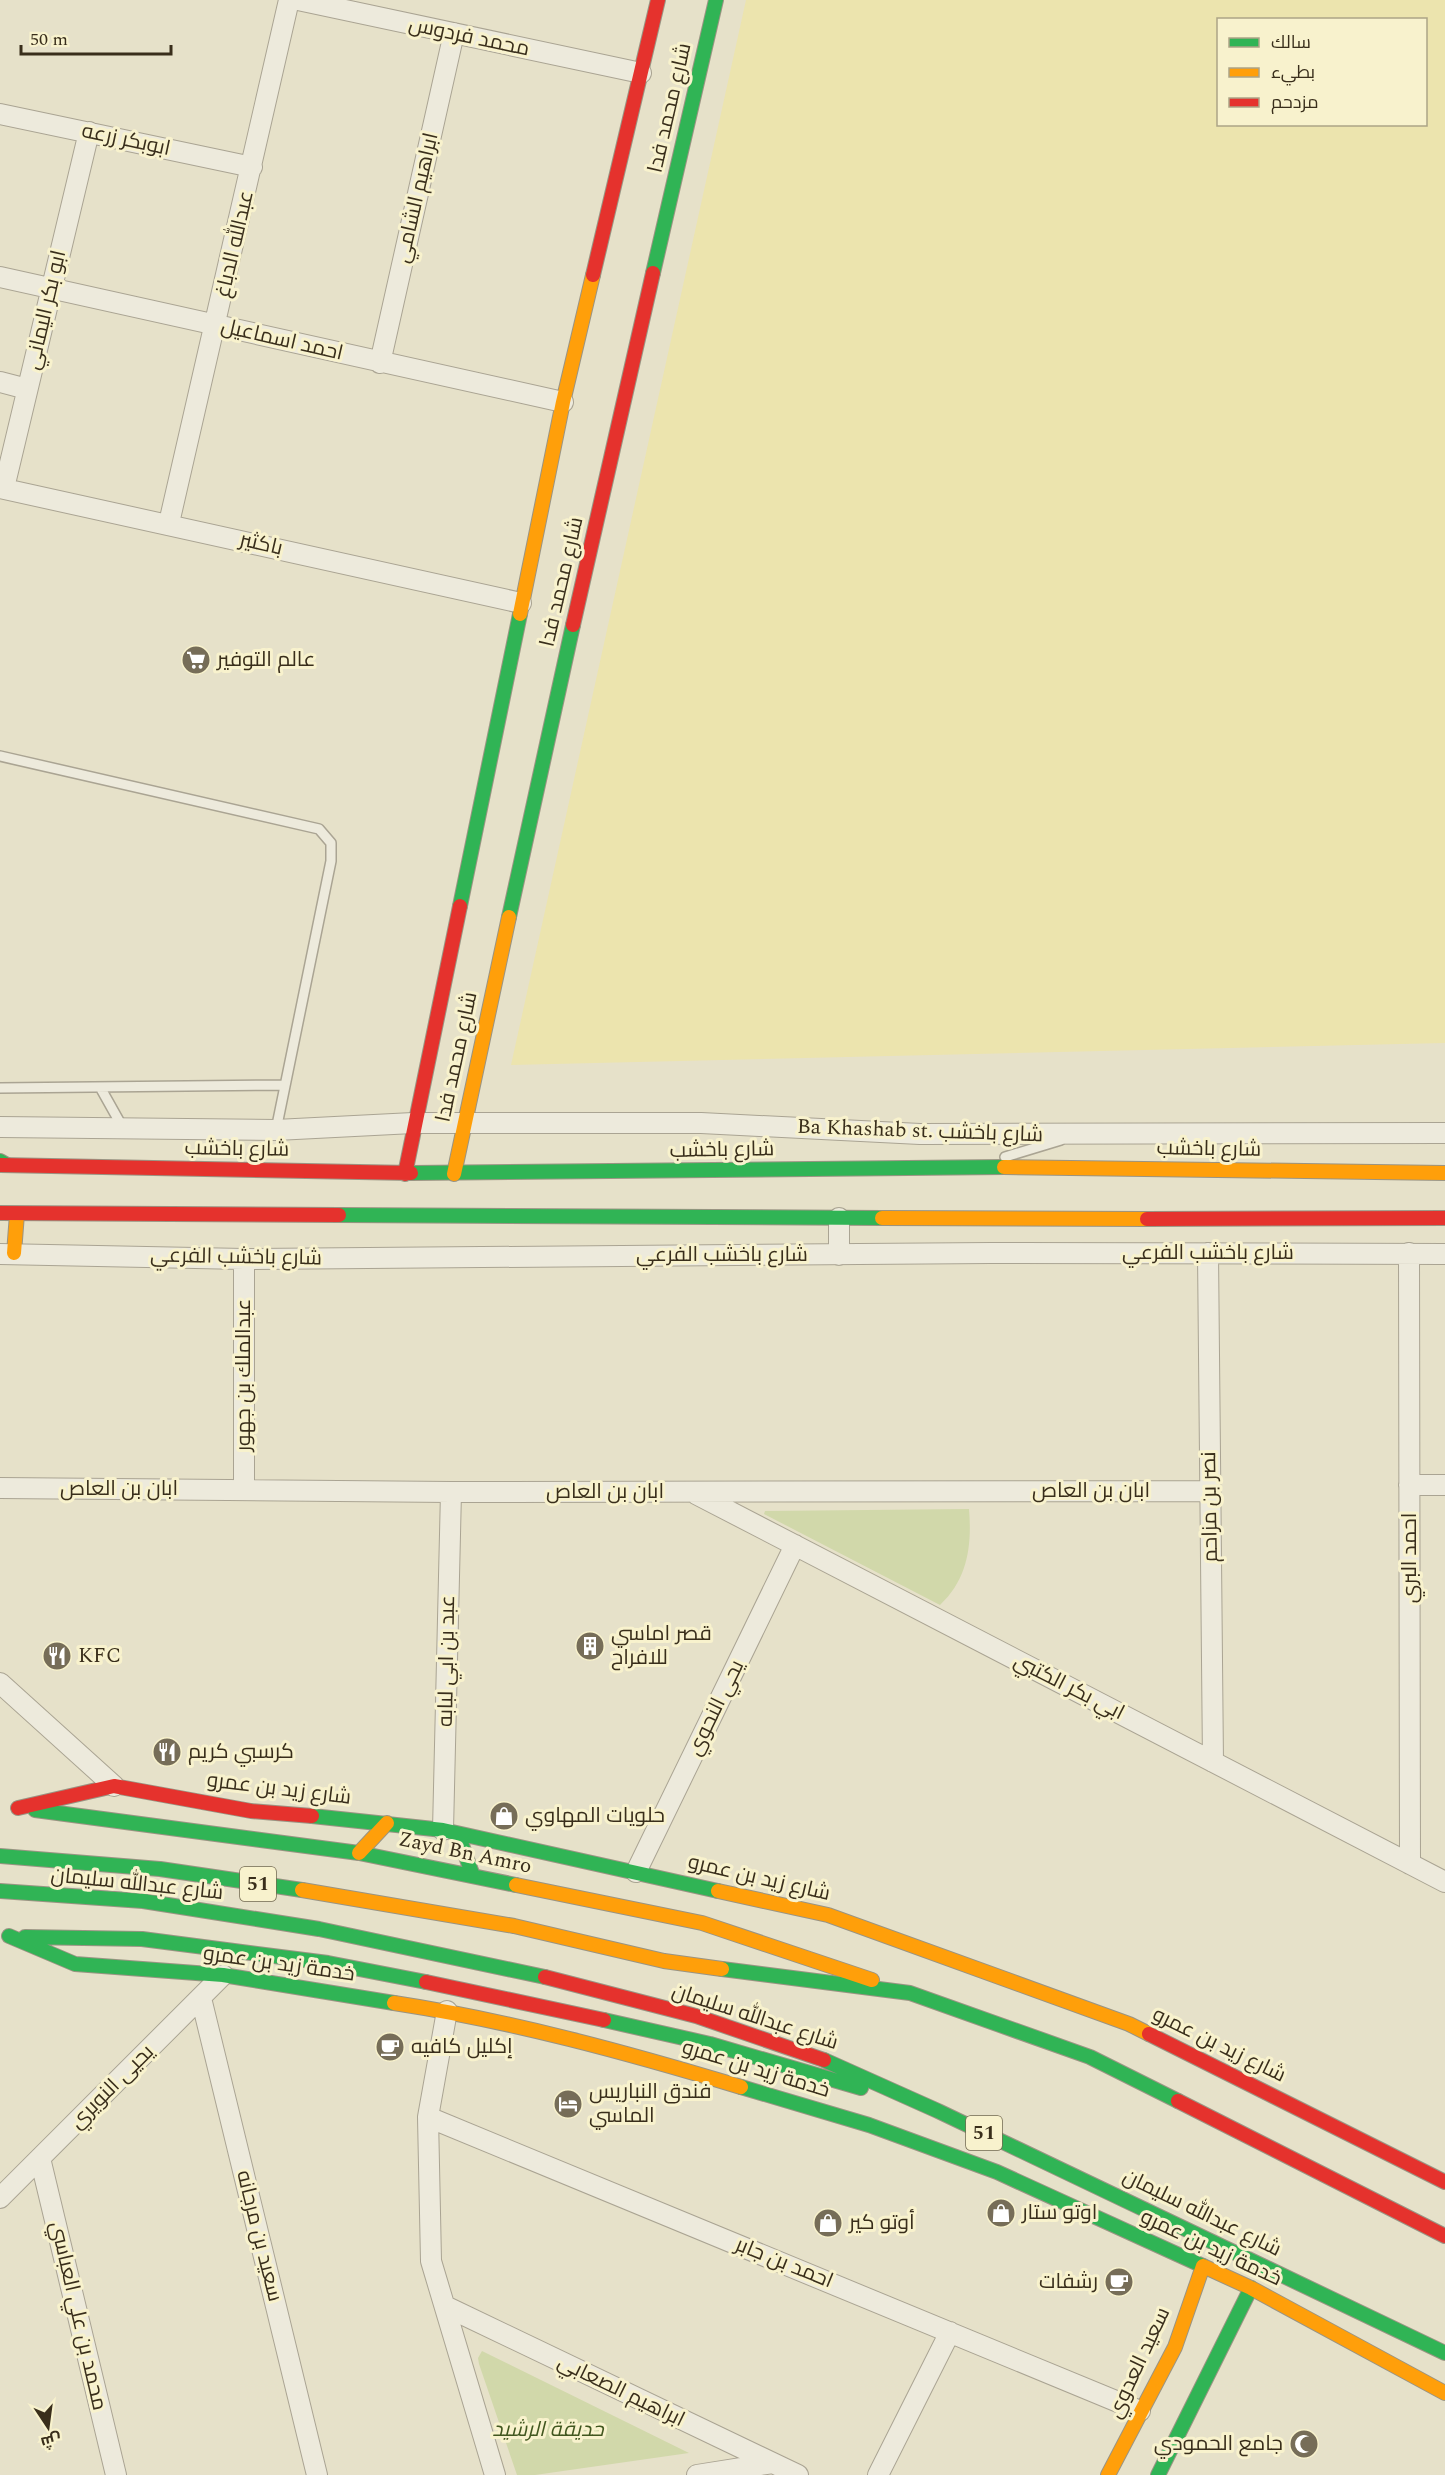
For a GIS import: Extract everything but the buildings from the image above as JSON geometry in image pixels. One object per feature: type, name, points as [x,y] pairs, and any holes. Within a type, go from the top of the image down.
[{"type":"main road","name":"شارع محمد فدا","points":[[405,1174],[413,1123],[563,402],[658,0]]},
{"type":"main road","name":"شارع محمد فدا","points":[[454,1174],[544,754],[716,0]]},
{"type":"main road","name":"شارع باخشب","points":[[2,1164],[405,1174],[972,1167],[1445,1173]]},
{"type":"main road","points":[[0,1213],[839,1218],[1445,1218]]},
{"type":"main road","points":[[7,1253],[17,1214]]},
{"type":"main road","name":"شارع زيد بن عمرو","points":[[18,1808],[114,1785],[251,1811],[387,1823],[451,1832],[828,1915],[1118,2020],[1445,2181]]},
{"type":"main road","name":"Zayd Bn Amro","points":[[0,1807],[359,1853],[474,1876],[702,1923],[910,1993]]},
{"type":"main road","points":[[359,1853],[387,1823]]},
{"type":"main road","points":[[451,1832],[474,1876]]},
{"type":"main road","name":"شارع عبدالله سليمان","points":[[0,1856],[160,1869],[347,1897],[513,1926],[664,1961],[910,1993],[1090,2057],[1445,2236]]},
{"type":"main road","name":"شارع عبدالله سليمان","points":[[0,1891],[143,1901],[319,1929],[503,1966],[707,2020],[816,2057],[938,2111],[1445,2353]]},
{"type":"main road","points":[[4,1936],[142,1940],[328,1963],[512,1999],[710,2044],[938,2111]]},
{"type":"main road","name":"خدمة زيد بن عمرو","points":[[4,1936],[75,1964],[223,1975],[447,2011],[651,2060],[869,2125],[997,2172],[1251,2288],[1445,2393]]},
{"type":"main road","name":"سعيد العدوي","points":[[1108,2475],[1174,2347],[1203,2266]]},
{"type":"main road","points":[[1158,2475],[1251,2288]]},
{"type":"street","name":"عبدالله الدباغ","points":[[169,523],[289,0]]},
{"type":"street","name":"محمد فردوس","points":[[298,0],[641,73]]},
{"type":"street","name":"ابراهيم الشامي","points":[[380,363],[454,33]]},
{"type":"street","name":"ابوبكر زرعه","points":[[0,114],[252,167]]},
{"type":"street","name":"ابو بكر اليماني","points":[[2,488],[89,132]]},
{"type":"street","name":"احمد اسماعيل","points":[[0,278],[563,402]]},
{"type":"street","points":[[0,382],[27,389]]},
{"type":"street","name":"باكثير","points":[[2,488],[169,523],[521,603]]},
{"type":"street","name":"Ba Khashab st. شارع باخشب","points":[[0,1127],[276,1130],[413,1123],[701,1123],[920,1134],[1445,1133]]},
{"type":"street","points":[[839,1218],[839,1254]]},
{"type":"street","name":"شارع باخشب الفرعي","points":[[7,1253],[244,1259],[839,1254],[1445,1254]]},
{"type":"street","name":"نصر بن مزاحم","points":[[1208,1253],[1213,1761]]},
{"type":"street","name":"احمد البري","points":[[1409,1253],[1410,1864]]},
{"type":"street","name":"عبدالملك بن جهور","points":[[244,1259],[244,1490]]},
{"type":"street","points":[[1410,1485],[1445,1485]]},
{"type":"street","name":"ابان بن العاص","points":[[0,1488],[451,1492],[1210,1491]]},
{"type":"street","name":"عبد بن ابي لبابه","points":[[451,1492],[451,1832]]},
{"type":"street","name":"ابي بكر الكتبي","points":[[692,1492],[1445,1882]]},
{"type":"street","name":"يحي النحوي","points":[[636,1872],[795,1545]]},
{"type":"street","points":[[0,1683],[114,1785]]},
{"type":"street","name":"يحيى النويري","points":[[0,2198],[223,1975]]},
{"type":"street","name":"سعيد بن مرجانه","points":[[201,1998],[317,2475]]},
{"type":"street","points":[[447,2011],[428,2116],[431,2261],[495,2475]]},
{"type":"street","name":"احمد بن جابر","points":[[428,2116],[1140,2411]]},
{"type":"street","name":"محمد بن علي العباسي","points":[[40,2158],[116,2475]]},
{"type":"street","name":"ابراهيم الصعابي","points":[[445,2306],[798,2475]]},
{"type":"street","points":[[878,2475],[950,2332]]},
{"type":"street","points":[[697,2475],[772,2463]]},
{"type":"lane","points":[[0,756],[320,829],[330,843],[331,861],[276,1130]]},
{"type":"lane","points":[[0,1089],[285,1085]]},
{"type":"lane","points":[[100,1087],[123,1128]]},
{"type":"lane","points":[[972,1167],[1080,1134]]},
{"type":"green space","points":[[969,1509],[970,1536],[966,1561],[957,1584],[940,1605],[764,1514],[765,1511]]},
{"type":"green space","name":"حديقة الرشيد","points":[[482,2351],[689,2453],[535,2475],[517,2475],[479,2364],[478,2358]]},
{"type":"sand","points":[[746,0],[1445,0],[1445,1043],[511,1065]]},
{"type":"traffic: fast","points":[[653,273],[716,0]]},
{"type":"traffic: fast","points":[[460,906],[520,614]]},
{"type":"traffic: fast","points":[[509,917],[573,625]]},
{"type":"traffic: fast","points":[[0,1161],[7,1165]]},
{"type":"traffic: fast","points":[[411,1173],[1004,1167]]},
{"type":"traffic: fast","points":[[339,1215],[882,1218]]},
{"type":"traffic: fast","points":[[35,1810],[359,1853],[516,1885]]},
{"type":"traffic: fast","points":[[312,1816],[443,1830],[718,1891]]},
{"type":"traffic: fast","points":[[458,1834],[473,1876]]},
{"type":"traffic: fast","points":[[0,1856],[160,1869],[302,1890]]},
{"type":"traffic: fast","points":[[0,1891],[143,1901],[319,1929],[545,1977]]},
{"type":"traffic: fast","points":[[9,1936],[75,1964],[223,1975],[394,2003]]},
{"type":"traffic: fast","points":[[25,1937],[142,1939],[328,1963],[426,1982]]},
{"type":"traffic: fast","points":[[722,1969],[910,1993],[1090,2057],[1178,2101]]},
{"type":"traffic: fast","points":[[604,2020],[710,2044],[861,2088]]},
{"type":"traffic: fast","points":[[824,2060],[938,2111],[1445,2353]]},
{"type":"traffic: fast","points":[[741,2087],[869,2125],[997,2172],[1203,2266]]},
{"type":"traffic: fast","points":[[1158,2475],[1251,2288]]},
{"type":"traffic: slow","points":[[520,614],[563,402],[593,275]]},
{"type":"traffic: slow","points":[[454,1174],[509,917]]},
{"type":"traffic: slow","points":[[1004,1167],[1445,1173]]},
{"type":"traffic: slow","points":[[14,1253],[17,1214]]},
{"type":"traffic: slow","points":[[882,1218],[1147,1219]]},
{"type":"traffic: slow","points":[[359,1853],[387,1823]]},
{"type":"traffic: slow","points":[[516,1885],[702,1923],[872,1980]]},
{"type":"traffic: slow","points":[[302,1890],[514,1926],[664,1961],[722,1969]]},
{"type":"traffic: slow","points":[[718,1891],[828,1915],[1129,2024],[1149,2034]]},
{"type":"traffic: slow","points":[[394,2003],[482,2019],[569,2039],[741,2087]]},
{"type":"traffic: slow","points":[[1203,2266],[1251,2288],[1445,2393]]},
{"type":"traffic: slow","points":[[1108,2475],[1175,2347],[1203,2266]]},
{"type":"traffic: jam","points":[[593,275],[658,0]]},
{"type":"traffic: jam","points":[[573,625],[653,273]]},
{"type":"traffic: jam","points":[[405,1174],[460,906]]},
{"type":"traffic: jam","points":[[0,1165],[411,1173]]},
{"type":"traffic: jam","points":[[0,1213],[339,1215]]},
{"type":"traffic: jam","points":[[1147,1219],[1445,1218]]},
{"type":"traffic: jam","points":[[18,1808],[114,1786],[251,1811],[312,1816]]},
{"type":"traffic: jam","points":[[545,1977],[696,2016],[824,2060]]},
{"type":"traffic: jam","points":[[426,1982],[604,2020]]},
{"type":"traffic: jam","points":[[1149,2034],[1445,2182]]},
{"type":"traffic: jam","points":[[1178,2101],[1445,2236]]},
{"type":"place","name":"عالم التوفير","points":[[196,660]]},
{"type":"place","name":"قصر اماسي للافراح","points":[[590,1646]]},
{"type":"place","name":"KFC","points":[[57,1656]]},
{"type":"place","name":"كرسبي كريم","points":[[167,1752]]},
{"type":"place","name":"حلويات المهاوي","points":[[504,1816]]},
{"type":"place","name":"إكليل كافيه","points":[[390,2047]]},
{"type":"place","name":"فندق النباريس الماسي","points":[[568,2104]]},
{"type":"place","name":"اوتو ستار","points":[[1001,2213]]},
{"type":"place","name":"أوتو كير","points":[[828,2223]]},
{"type":"place","name":"رشفات","points":[[1119,2282]]},
{"type":"place","name":"جامع الحمودي","points":[[1304,2444]]}]
